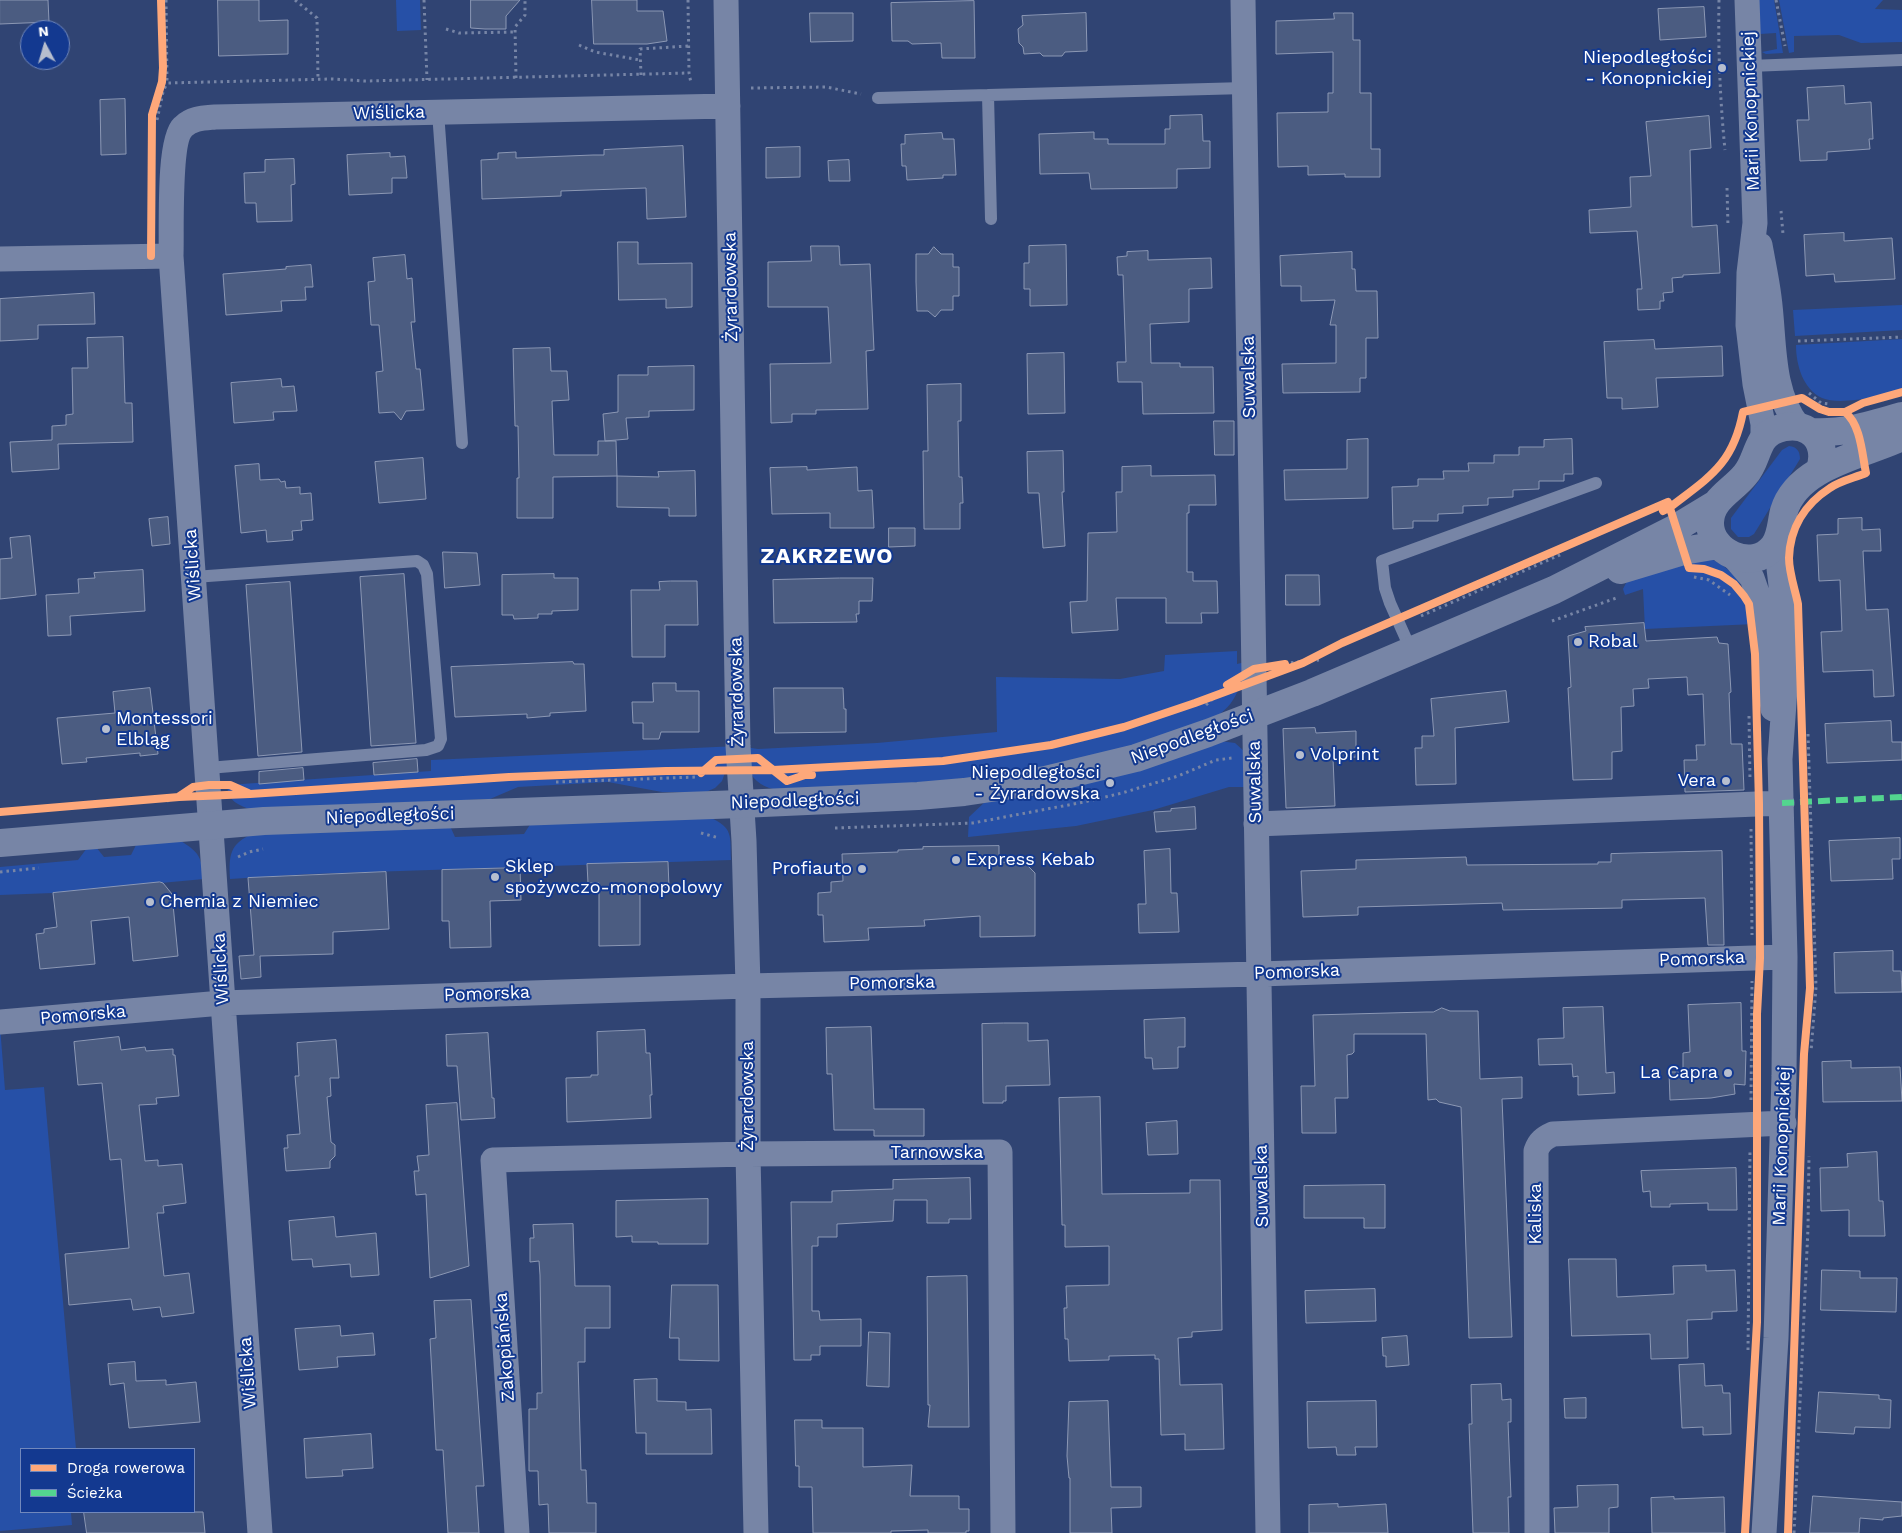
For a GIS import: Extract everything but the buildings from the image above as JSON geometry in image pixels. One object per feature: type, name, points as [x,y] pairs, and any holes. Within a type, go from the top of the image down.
[{"type":"street","name":"Żyrardowska","points":[[726,0],[739,765],[744,841],[748,986],[748,1154],[756,1533]]},
{"type":"street","name":"Suwalska","points":[[1243,0],[1268,1533]]},
{"type":"street","name":"Marii Konopnickiej","points":[[1747,0],[1755,222],[1749,273],[1748,325],[1755,384],[1763,424],[1763,440]]},
{"type":"street","name":"Wiślicka","points":[[260,1533],[171,256],[176,140],[183,127],[194,120],[216,117],[728,106]]},
{"type":"street","name":"Marii Konopnickiej","points":[[1755,222],[1767,282],[1774,356],[1784,403],[1789,415],[1804,429]]},
{"type":"street","points":[[0,259],[171,256]]},
{"type":"street","points":[[1763,440],[1777,429],[1840,432],[1856,430],[1902,416]]},
{"type":"street","points":[[1804,429],[1820,442],[1822,461],[1819,471]]},
{"type":"street","points":[[1776,543],[1788,502],[1800,487],[1819,471],[1838,461],[1902,437]]},
{"type":"street","name":"Niepodległości","points":[[0,843],[264,820],[741,804],[918,796],[972,791],[1045,780],[1136,758],[1254,715],[1554,590],[1676,528],[1714,505],[1745,476],[1763,440]]},
{"type":"street","points":[[1714,505],[1710,530],[1726,550]]},
{"type":"street","name":"Marii Konopnickiej","points":[[1764,1533],[1776,1338],[1784,1123],[1784,956],[1764,804],[1780,759],[1787,661],[1787,636],[1776,543]]},
{"type":"street","name":"Niepodległości","points":[[1554,590],[1683,551],[1726,550],[1744,558],[1755,558],[1766,554],[1776,543]]},
{"type":"street","name":"Marii Konopnickiej","points":[[1726,550],[1752,578],[1760,601],[1780,759]]},
{"type":"street","points":[[1256,824],[1764,804]]},
{"type":"street","name":"Pomorska","points":[[0,1022],[222,1003],[748,986],[1259,974],[1784,956]]},
{"type":"street","name":"Kaliska","points":[[1537,1533],[1536,1151],[1538,1145],[1546,1136],[1553,1134],[1784,1123]]},
{"type":"street","name":"Tarnowska","points":[[493,1160],[748,1154],[1000,1152],[1003,1533]]},
{"type":"street","name":"Zakopiańska","points":[[493,1160],[517,1533]]},
{"type":"lane","points":[[1750,66],[1902,60]]},
{"type":"lane","points":[[878,98],[1245,88]]},
{"type":"lane","points":[[988,95],[991,219]]},
{"type":"lane","points":[[438,112],[462,444]]},
{"type":"lane","points":[[1411,650],[1385,588],[1382,561],[1596,483]]},
{"type":"lane","points":[[194,577],[417,561],[423,565],[427,574],[441,739],[438,746],[426,750],[209,783]]},
{"type":"path","points":[[152,124],[152,115],[162,82],[161,0]]},
{"type":"path","points":[[166,0],[168,83],[318,79],[365,81],[427,80],[689,73]]},
{"type":"path","points":[[295,0],[317,18],[318,79]]},
{"type":"path","points":[[424,0],[427,80]]},
{"type":"path","points":[[516,78],[515,27],[525,15],[525,0]]},
{"type":"path","points":[[688,0],[689,73],[696,106]]},
{"type":"path","points":[[1719,0],[1720,94],[1726,152]]},
{"type":"path","points":[[1776,0],[1788,64]]},
{"type":"path","points":[[446,29],[459,33],[515,32]]},
{"type":"path","points":[[579,45],[595,52],[640,60]]},
{"type":"path","points":[[641,75],[640,49],[688,46]]},
{"type":"path","points":[[766,87],[826,87],[878,98]]},
{"type":"path","points":[[1726,182],[1728,228]]},
{"type":"path","points":[[1780,206],[1784,240]]},
{"type":"path","points":[[1790,342],[1902,337]]},
{"type":"path","points":[[1808,392],[1821,403],[1832,408]]},
{"type":"path","points":[[1784,403],[1802,398],[1820,409],[1832,408]]},
{"type":"path","points":[[1399,622],[1568,549]]},
{"type":"path","points":[[1692,577],[1709,580],[1734,599]]},
{"type":"path","points":[[1546,624],[1625,595]]},
{"type":"path","points":[[1196,703],[1254,675],[1303,663],[1326,654]]},
{"type":"path","points":[[1200,711],[1216,694]]},
{"type":"path","points":[[1749,709],[1764,804]]},
{"type":"path","points":[[1752,1353],[1757,1014],[1756,958],[1764,804],[1756,714]]},
{"type":"path","points":[[1802,732],[1810,988],[1804,1054]]},
{"type":"path","points":[[831,828],[973,823],[1122,793],[1178,776],[1216,760],[1254,757]]},
{"type":"path","points":[[550,779],[704,771],[739,765],[758,758],[786,781]]},
{"type":"path","points":[[739,765],[782,770]]},
{"type":"path","points":[[161,801],[179,797],[209,783],[256,795]]},
{"type":"path","points":[[699,832],[730,842],[744,841]]},
{"type":"path","points":[[214,861],[233,860],[249,852],[266,848]]},
{"type":"path","points":[[0,872],[49,867]]},
{"type":"path","points":[[1800,1203],[1802,1153]]},
{"type":"path","points":[[1788,1533],[1798,1263]]},
{"type":"shaded area","points":[[396,0],[420,0],[421,30],[397,31]]},
{"type":"shaded area","points":[[1758,0],[1774,0],[1783,53],[1766,54],[1762,52],[1777,49],[1776,33],[1760,34]]},
{"type":"shaded area","points":[[1779,0],[1883,0],[1875,9],[1902,10],[1902,42],[1861,43],[1839,35],[1794,36],[1794,52],[1789,53]]},
{"type":"shaded area","points":[[1902,305],[1902,330],[1795,336],[1793,310]]},
{"type":"shaded area","points":[[1902,339],[1902,388],[1862,399],[1830,400],[1815,394],[1805,383],[1797,360],[1796,345]]},
{"type":"shaded area","points":[[1789,446],[1798,450],[1800,459],[1754,534],[1749,537],[1738,537],[1731,529],[1731,518],[1782,450]]},
{"type":"shaded area","points":[[1709,558],[1729,570],[1741,585],[1755,624],[1645,629],[1643,589],[1625,595],[1623,589],[1629,577]]},
{"type":"shaded area","points":[[1237,651],[1237,664],[1254,660],[1231,703],[1216,717],[1204,723],[1102,754],[1060,764],[1007,773],[909,783],[778,790],[760,784],[749,770],[726,770],[722,781],[715,788],[706,792],[662,792],[608,782],[518,787],[490,799],[249,809],[233,801],[229,795],[227,785],[431,771],[431,760],[738,746],[758,749],[877,743],[997,732],[996,677],[1120,679],[1164,671],[1165,655]]},
{"type":"shaded area","points":[[1220,741],[1235,743],[1245,752],[1247,787],[1229,787],[1153,810],[1076,826],[968,837],[969,817],[987,800]]},
{"type":"shaded area","points":[[709,817],[727,829],[731,845],[731,860],[310,874],[230,879],[232,851],[240,841],[254,833],[450,826],[455,837],[524,834],[531,823]]},
{"type":"shaded area","points":[[181,841],[196,852],[202,865],[204,879],[53,893],[0,895],[0,867],[78,860],[87,848],[96,847],[104,857],[131,855],[137,843]]},
{"type":"shaded area","points":[[0,1026],[5,1090],[44,1087],[76,1448],[20,1448],[20,1513],[71,1513],[72,1525],[0,1531]]},
{"type":"marked path","points":[[1782,803],[1902,797]]},
{"type":"cycle path","points":[[151,256],[152,115],[162,82],[163,68],[161,0]]},
{"type":"cycle path","points":[[1663,511],[1707,478],[1726,457],[1739,430],[1743,412],[1802,398],[1829,412],[1845,412],[1863,403],[1902,392]]},
{"type":"cycle path","points":[[1788,1533],[1804,1054],[1810,988],[1798,604],[1789,558],[1792,537],[1796,527],[1800,518],[1813,501],[1843,481],[1866,473],[1858,432],[1845,412]]},
{"type":"cycle path","points":[[0,812],[179,797],[509,777],[666,771],[773,770],[943,761],[1051,745],[1124,727],[1303,663],[1342,643],[1668,502],[1689,568],[1704,569],[1721,575],[1734,584],[1749,604],[1755,654],[1759,804],[1760,958],[1757,1014],[1757,1322],[1745,1533]]},
{"type":"cycle path","points":[[1227,685],[1254,669],[1285,664]]},
{"type":"cycle path","points":[[701,773],[716,760],[758,758],[787,781],[805,775],[812,775]]},
{"type":"cycle path","points":[[178,797],[193,787],[209,785],[230,785],[248,793]]},
{"type":"place","name":"Niepodległości - Konopnickiej","points":[[1722,68]]},
{"type":"place","name":"Robal","points":[[1578,642]]},
{"type":"place","name":"Montessori Elbląg","points":[[106,729]]},
{"type":"place","name":"Volprint","points":[[1300,755]]},
{"type":"place","name":"Vera","points":[[1726,781]]},
{"type":"place","name":"Niepodległości - Żyrardowska","points":[[1110,783]]},
{"type":"place","name":"Express Kebab","points":[[956,860]]},
{"type":"place","name":"Profiauto","points":[[862,869]]},
{"type":"place","name":"Sklep spożywczo-monopolowy","points":[[495,877]]},
{"type":"place","name":"Chemia z Niemiec","points":[[150,902]]},
{"type":"place","name":"La Capra","points":[[1728,1073]]},
{"type":"district","name":"ZAKRZEWO","points":[[827,557]]}]
